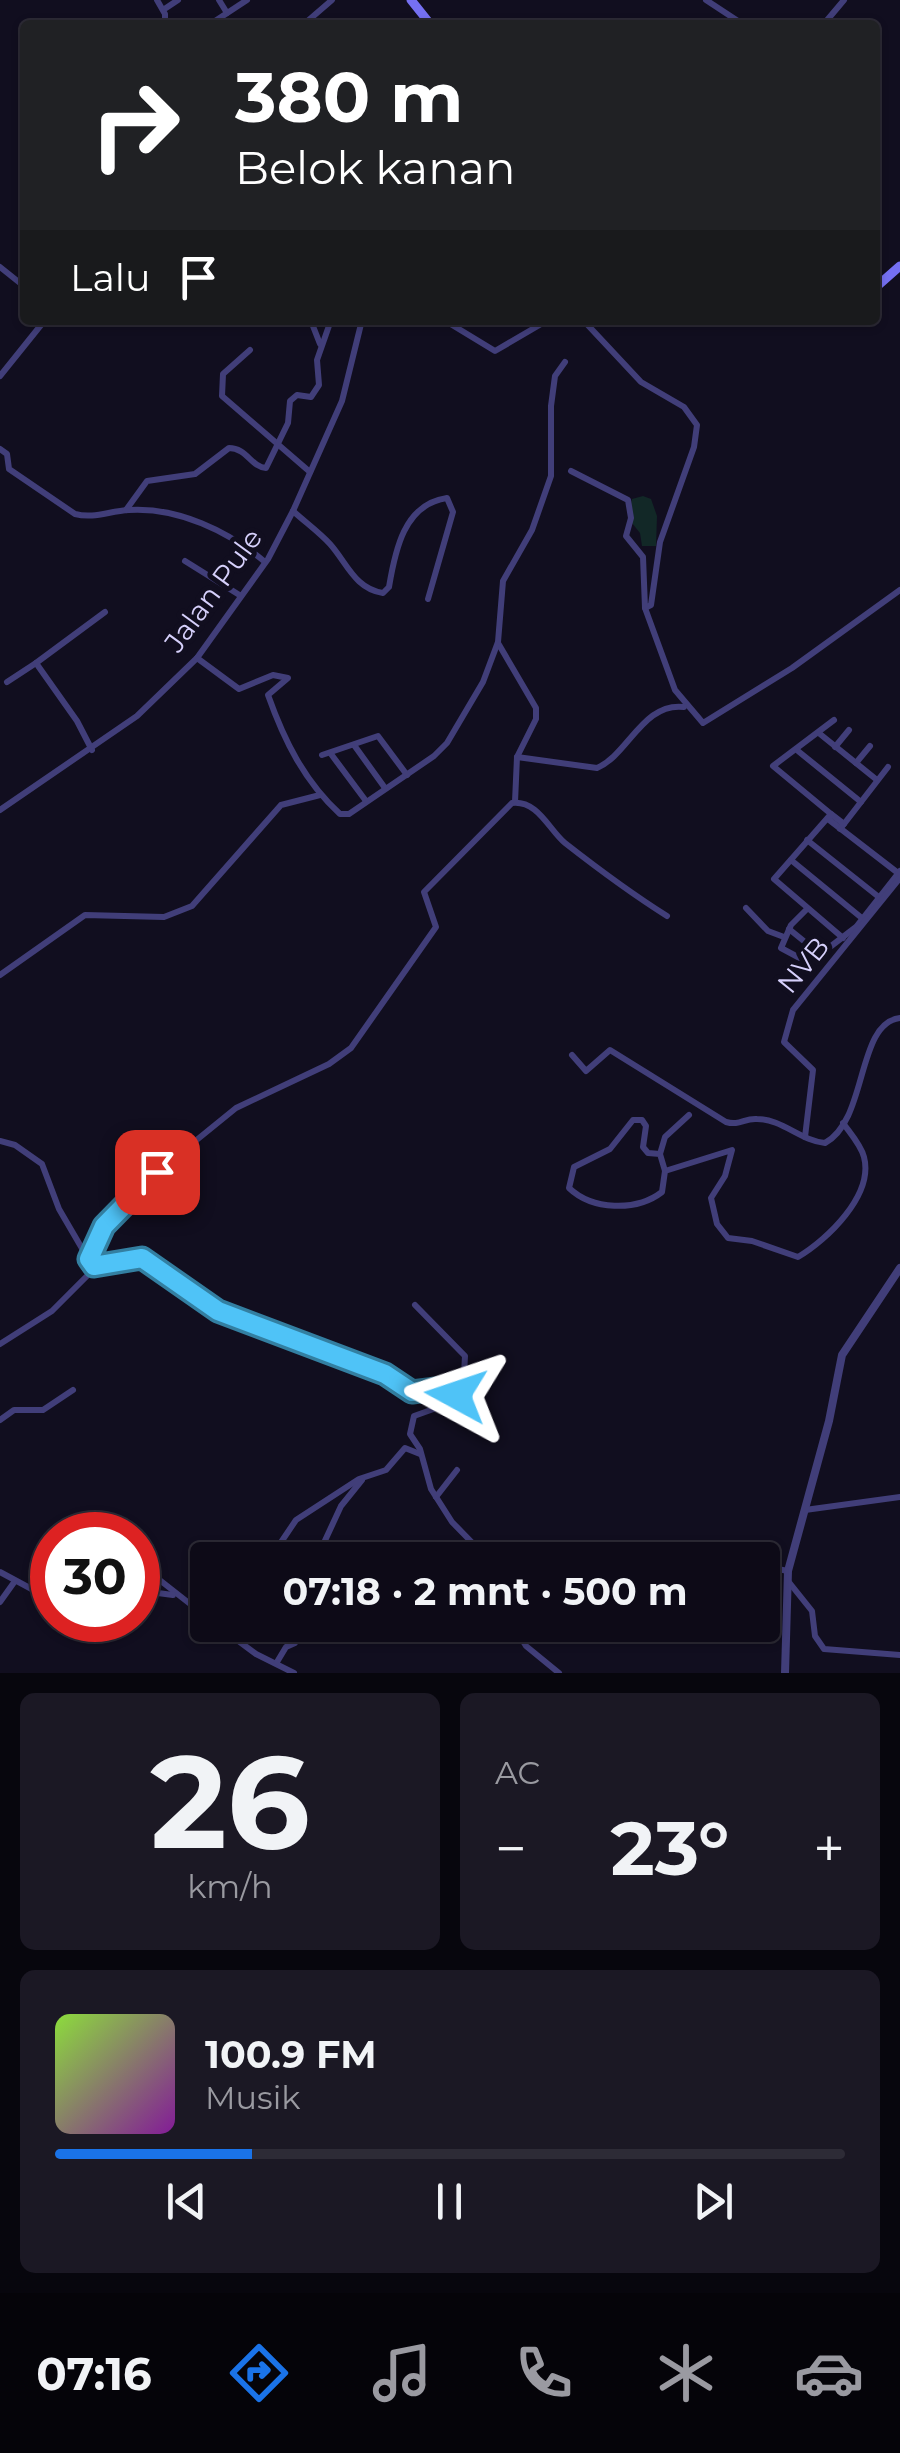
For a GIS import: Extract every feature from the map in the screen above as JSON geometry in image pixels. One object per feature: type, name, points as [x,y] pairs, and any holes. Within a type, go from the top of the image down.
[{"type":"main road","points":[[411,0],[427,20]]},
{"type":"main road","points":[[880,284],[900,266]]},
{"type":"street","points":[[166,8],[178,0]]},
{"type":"street","points":[[219,0],[227,13]]},
{"type":"street","points":[[216,20],[247,0]]},
{"type":"street","points":[[309,20],[332,0]]},
{"type":"street","points":[[706,0],[736,20]]},
{"type":"street","points":[[827,20],[844,0]]},
{"type":"street","points":[[0,267],[20,284]]},
{"type":"street","points":[[0,376],[41,325]]},
{"type":"street","points":[[314,325],[321,345]]},
{"type":"street","points":[[126,510],[156,477],[195,474],[229,448],[242,450],[264,469],[289,422],[290,401],[297,395],[311,397],[318,388],[321,345],[328,325]]},
{"type":"street","name":"Jalan Pule","points":[[0,810],[92,750],[136,716],[197,658],[266,562],[293,511],[342,401],[361,325]]},
{"type":"street","points":[[453,325],[496,350],[539,325]]},
{"type":"street","points":[[588,325],[642,382],[684,407],[697,426],[694,447],[660,542],[651,605],[645,608]]},
{"type":"street","points":[[250,350],[223,374],[222,396],[310,472]]},
{"type":"street","points":[[197,658],[238,689],[273,675],[288,678],[268,694],[294,757],[320,795],[340,814],[349,814],[447,743],[482,682],[498,642],[503,581],[532,530],[550,476],[551,406],[555,376],[565,362]]},
{"type":"street","points":[[0,449],[7,454],[9,469],[61,508],[87,517],[126,510],[158,512],[208,525],[243,543],[266,562]]},
{"type":"street","points":[[571,471],[628,500],[631,518],[626,536],[643,556],[645,608],[685,707],[699,721],[711,721],[843,634],[900,590]]},
{"type":"street","points":[[293,511],[330,545],[354,577],[368,589],[383,593],[389,587],[409,520],[430,502],[446,498],[454,512],[428,599]]},
{"type":"street","points":[[185,561],[241,596]]},
{"type":"street","points":[[8,682],[105,612]]},
{"type":"street","points":[[498,642],[536,708],[536,720],[517,758],[515,802]]},
{"type":"street","points":[[36,663],[77,720],[92,750]]},
{"type":"street","points":[[517,758],[597,768],[638,727],[674,706],[685,707]]},
{"type":"street","points":[[807,908],[787,933],[781,948],[809,962],[863,920],[899,876],[773,766],[834,720]]},
{"type":"street","points":[[835,746],[849,730]]},
{"type":"street","points":[[819,734],[877,780]]},
{"type":"street","points":[[366,801],[326,755],[378,736],[407,775]]},
{"type":"street","points":[[354,745],[385,788]]},
{"type":"street","points":[[856,763],[870,746]]},
{"type":"street","points":[[797,750],[861,802]]},
{"type":"street","points":[[842,826],[888,767]]},
{"type":"street","points":[[0,975],[85,916],[164,916],[192,906],[281,805],[320,795]]},
{"type":"street","points":[[515,802],[548,820],[567,844],[667,916]]},
{"type":"street","points":[[0,1344],[52,1311],[92,1276],[91,1262],[104,1226],[151,1177],[236,1108],[329,1064],[351,1048],[436,927],[424,892],[492,819],[515,802]]},
{"type":"street","points":[[830,816],[774,880],[843,938]]},
{"type":"street","points":[[807,840],[880,898]]},
{"type":"street","points":[[791,860],[863,920]]},
{"type":"street","name":"NVB","points":[[806,1138],[814,1070],[784,1042],[793,1010],[899,876]]},
{"type":"street","points":[[746,908],[768,931],[787,933],[821,955]]},
{"type":"street","points":[[572,1055],[586,1071],[610,1050],[726,1122],[738,1126],[755,1118],[766,1120],[806,1138],[830,1142],[858,1092],[877,1031],[886,1021],[900,1018]]},
{"type":"street","points":[[660,1154],[645,1150],[646,1126],[642,1120],[632,1120],[610,1149],[574,1167],[569,1188],[596,1203],[630,1205],[662,1192],[665,1171],[660,1154],[675,1124],[689,1115]]},
{"type":"street","points":[[665,1171],[732,1150],[725,1176],[711,1198],[716,1224],[728,1238],[752,1241],[798,1257],[821,1244],[858,1194],[865,1167],[864,1153],[843,1124]]},
{"type":"street","points":[[0,1142],[15,1144],[42,1164],[59,1209],[91,1262]]},
{"type":"street","points":[[91,1262],[142,1258],[218,1311],[385,1374],[412,1392],[448,1390],[464,1374],[466,1356],[416,1305]]},
{"type":"street","points":[[785,1673],[788,1576],[842,1355],[900,1268]]},
{"type":"street","points":[[0,1420],[14,1410],[43,1410],[73,1390]]},
{"type":"street","points":[[448,1390],[456,1400],[414,1416],[409,1424],[436,1497],[474,1542]]},
{"type":"street","points":[[281,1542],[296,1520],[363,1478],[386,1470],[405,1448],[422,1456]]},
{"type":"street","points":[[436,1497],[457,1470]]},
{"type":"street","points":[[324,1542],[341,1506],[363,1478]]},
{"type":"street","points":[[805,1510],[900,1497]]},
{"type":"street","points":[[0,1572],[30,1588]]},
{"type":"street","points":[[780,1573],[788,1576],[812,1612],[815,1636],[824,1649],[834,1653],[900,1655]]},
{"type":"street","points":[[0,1602],[15,1580]]},
{"type":"street","points":[[160,1583],[190,1606]]},
{"type":"street","points":[[160,1593],[174,1595]]},
{"type":"street","points":[[241,1642],[294,1673]]},
{"type":"street","points":[[278,1662],[286,1647],[295,1642]]},
{"type":"street","points":[[524,1642],[559,1673]]},
{"type":"green space","points":[[632,499],[651,499],[657,516],[656,546],[642,546],[640,533],[628,518]]},
{"type":"route","points":[[157,1172],[104,1226],[89,1259],[94,1266],[142,1258],[218,1311],[385,1374],[412,1392],[444,1388],[456,1395]]}]
